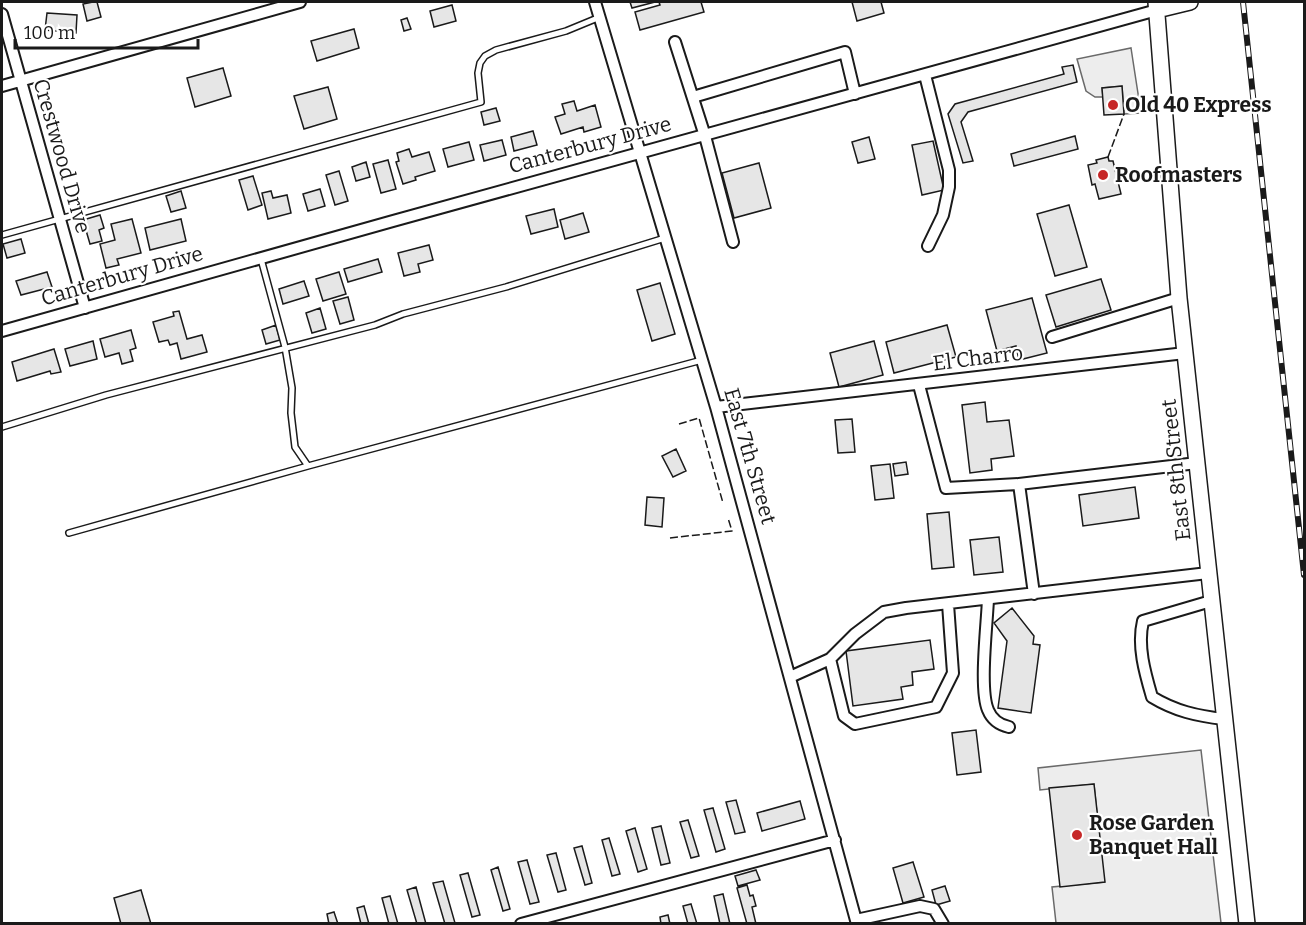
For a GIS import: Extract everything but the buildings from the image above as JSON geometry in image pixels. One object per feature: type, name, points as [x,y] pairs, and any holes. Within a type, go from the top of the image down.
[{"type":"main road","name":"Canterbury Drive","points":[[1156,6],[1190,2]]},
{"type":"main road","name":"East 8th Street","points":[[1156,6],[1179,298],[1247,924]]},
{"type":"street","points":[[2,86],[300,2]]},
{"type":"street","name":"East 7th Street","points":[[595,2],[716,406],[856,922]]},
{"type":"street","name":"Canterbury Drive","points":[[2,331],[925,75],[1156,6]]},
{"type":"street","name":"Crestwood Drive","points":[[2,14],[86,308]]},
{"type":"street","points":[[675,42],[705,136],[733,242]]},
{"type":"street","points":[[693,98],[845,52],[855,94]]},
{"type":"street","points":[[925,75],[949,170],[949,187],[943,215],[928,246]]},
{"type":"street","points":[[1052,337],[1179,298]]},
{"type":"street","name":"El Charro","points":[[1019,484],[946,488],[919,385],[1185,352]]},
{"type":"street","points":[[716,406],[919,385]]},
{"type":"street","points":[[1034,594],[1019,484],[1197,463]]},
{"type":"street","points":[[790,677],[830,659],[855,634],[884,612],[1208,573]]},
{"type":"street","points":[[988,599],[984,695],[988,711],[1000,725],[1009,728]]},
{"type":"street","points":[[1211,602],[1143,621],[1141,630],[1144,668],[1152,697],[1161,703],[1170,708],[1199,716],[1224,719]]},
{"type":"street","points":[[830,659],[844,716],[855,724],[936,707],[953,673],[948,604]]},
{"type":"street","points":[[521,924],[835,840]]},
{"type":"street","points":[[856,922],[921,906],[934,909],[943,924]]},
{"type":"lane","points":[[2,235],[60,217],[481,102],[478,73],[480,63],[485,56],[496,50],[566,31],[600,17]]},
{"type":"lane","points":[[2,427],[106,395],[375,325],[403,314],[506,287],[667,238]]},
{"type":"lane","points":[[261,259],[285,347],[292,388],[291,414],[295,447],[308,466]]},
{"type":"lane","points":[[69,533],[702,360]]},
{"type":"shaded area","points":[[1131,48],[1141,113],[1124,114],[1122,86],[1102,88],[1103,97],[1095,97],[1086,91],[1077,59]]},
{"type":"shaded area","points":[[1201,750],[1221,923],[1056,923],[1052,887],[1104,882],[1094,784],[1040,790],[1038,768]]},
{"type":"railway","points":[[1243,2],[1304,575]]},
{"type":"fence","points":[[1108,157],[1124,114]]},
{"type":"fence","points":[[679,424],[699,418],[723,503]]},
{"type":"fence","points":[[670,538],[732,531],[728,518]]},
{"type":"place","name":"Old 40 Express","points":[[1113,105]]},
{"type":"place","name":"Roofmasters","points":[[1103,175]]},
{"type":"place","name":"Rose Garden Banquet Hall","points":[[1077,835]]}]
